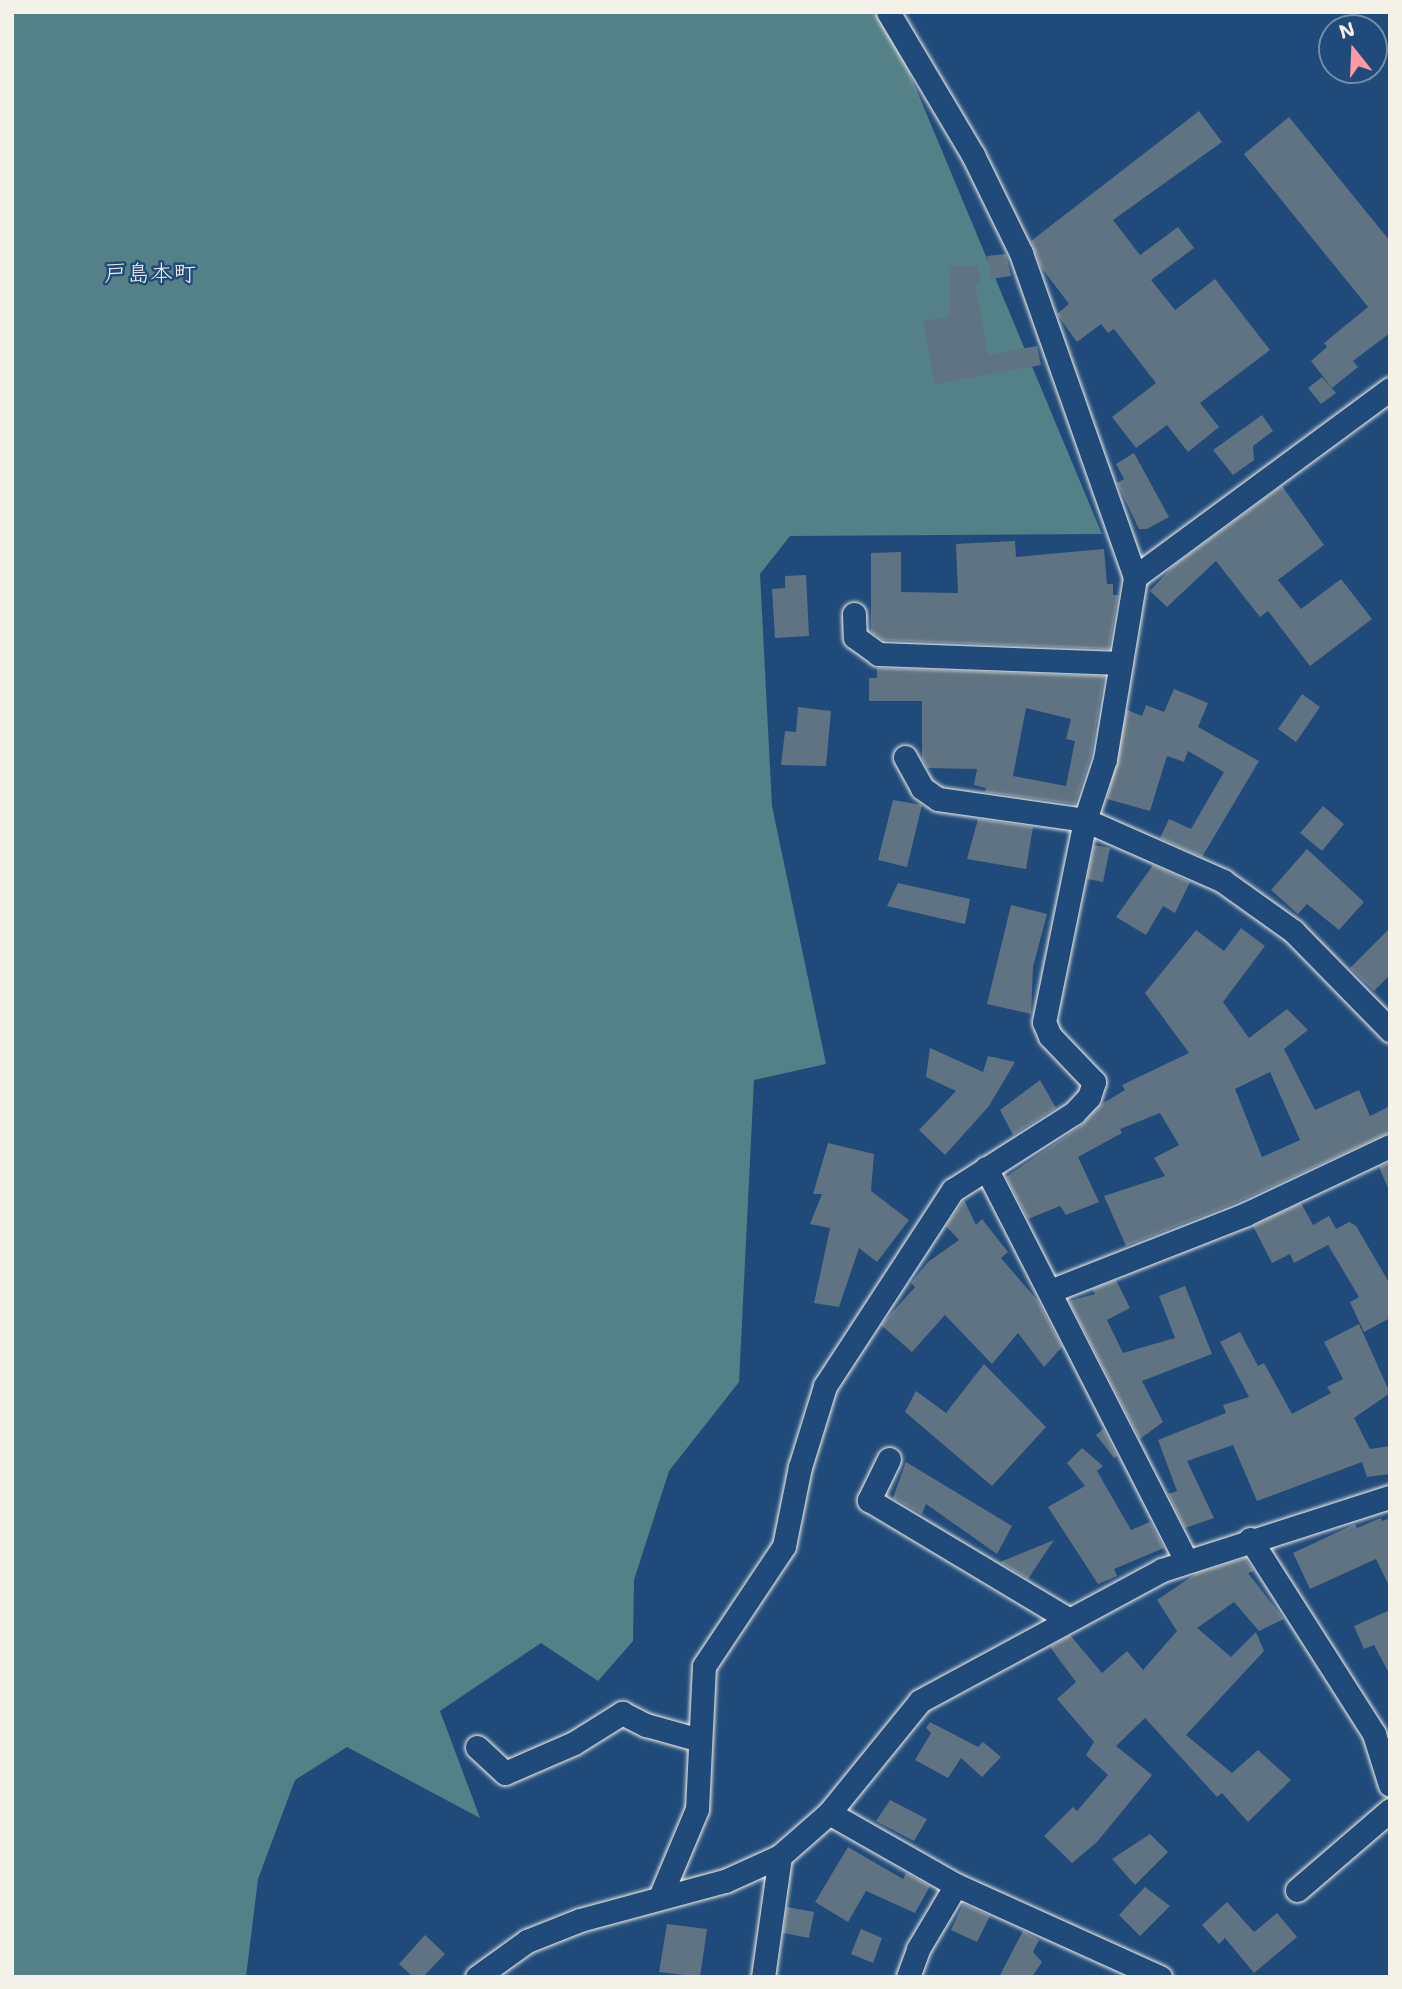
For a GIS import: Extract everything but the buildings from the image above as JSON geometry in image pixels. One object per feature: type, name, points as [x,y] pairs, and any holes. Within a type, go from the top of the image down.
[{"type":"street","points":[[660,1897],[697,1809],[704,1666],[784,1546],[800,1467],[825,1386],[953,1190],[1074,1113],[1089,1097],[1094,1082],[1087,1070],[1050,1036],[1044,1022],[1084,820],[1105,759],[1135,577],[1021,253],[974,155],[888,12]]},
{"type":"street","points":[[1135,577],[1390,389]]},
{"type":"street","points":[[854,614],[855,637],[878,654],[1121,663]]},
{"type":"street","points":[[905,757],[922,788],[938,799],[1084,820],[1223,881],[1264,907],[1357,992],[1390,1030]]},
{"type":"street","points":[[1050,1291],[1246,1214],[1390,1146]]},
{"type":"street","points":[[986,1168],[1186,1561]]},
{"type":"street","points":[[889,1459],[869,1500],[1068,1619]]},
{"type":"street","points":[[477,1977],[527,1941],[660,1897],[724,1881],[780,1856],[829,1814],[920,1701],[1068,1619],[1186,1561],[1390,1497]]},
{"type":"street","points":[[1250,1539],[1374,1734],[1390,1785]]},
{"type":"street","points":[[477,1747],[505,1773],[574,1743],[622,1713],[700,1740]]},
{"type":"street","points":[[1297,1890],[1390,1810]]},
{"type":"street","points":[[829,1814],[956,1885],[1160,1977]]},
{"type":"street","points":[[763,1977],[780,1856]]},
{"type":"street","points":[[908,1977],[918,1949],[956,1885]]},
{"type":"green space","points":[[12,12],[884,12],[1102,534],[790,536],[760,574],[772,806],[826,1064],[754,1080],[739,1382],[669,1471],[634,1580],[633,1641],[598,1681],[541,1643],[440,1711],[480,1818],[347,1747],[295,1780],[258,1879],[246,1977],[12,1977]]},
{"type":"district","name":"戸島本町","points":[[150,273]]}]
